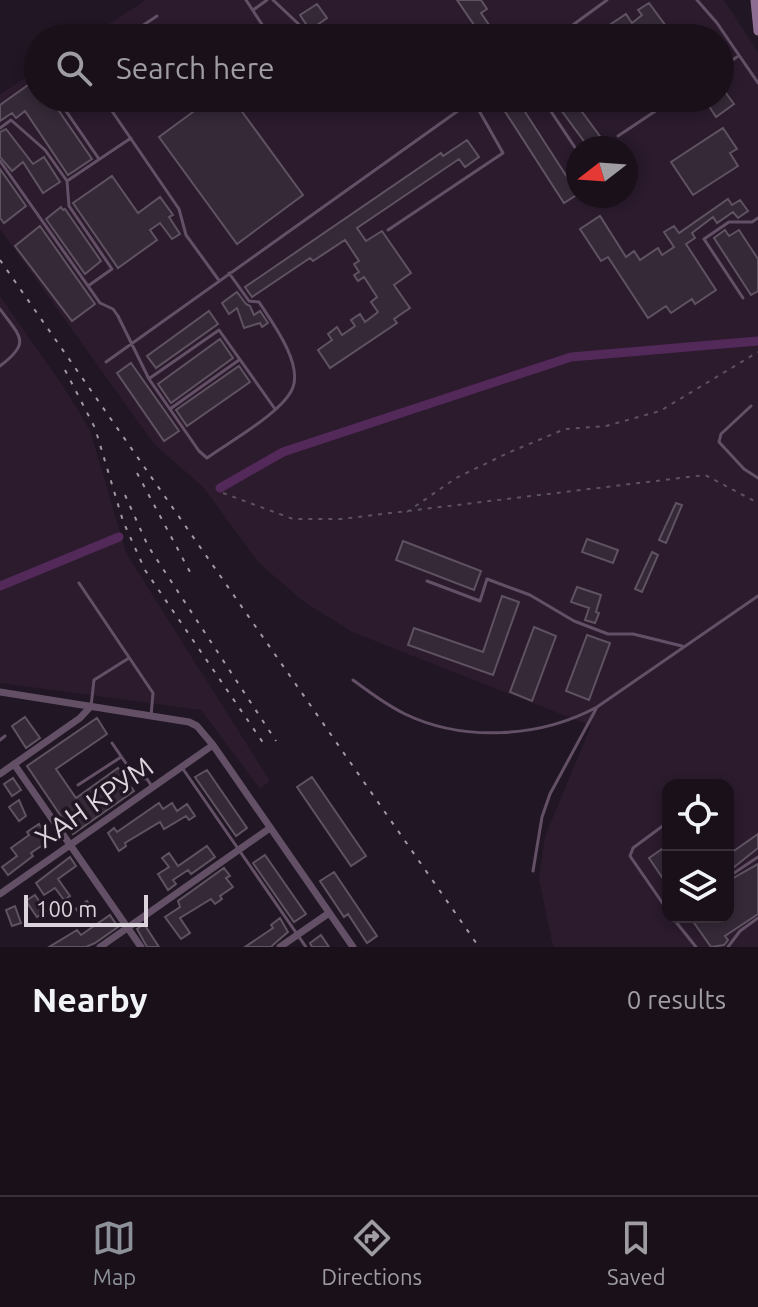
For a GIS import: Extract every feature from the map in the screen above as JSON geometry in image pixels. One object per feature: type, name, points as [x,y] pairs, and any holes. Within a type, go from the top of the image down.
[{"type":"main road","points":[[755,0],[758,31]]},
{"type":"street","points":[[0,692],[189,722],[197,726],[353,947]]},
{"type":"street","points":[[0,774],[80,718],[91,706]]},
{"type":"street","name":"ХАН КРУМ","points":[[0,894],[213,745]]},
{"type":"street","points":[[14,764],[141,947]]},
{"type":"street","points":[[100,947],[270,828]]},
{"type":"street","points":[[280,947],[329,913]]},
{"type":"lane","points":[[246,0],[262,24]]},
{"type":"lane","points":[[253,10],[270,0],[298,24]]},
{"type":"lane","points":[[574,24],[607,0]]},
{"type":"lane","points":[[697,0],[718,24]]},
{"type":"lane","points":[[145,24],[157,16]]},
{"type":"lane","points":[[734,50],[758,83]]},
{"type":"lane","points":[[734,59],[738,56]]},
{"type":"lane","points":[[67,112],[99,159]]},
{"type":"lane","points":[[113,112],[179,209],[186,235],[218,280]]},
{"type":"lane","points":[[106,362],[457,112]]},
{"type":"lane","points":[[388,230],[503,153],[482,112]]},
{"type":"lane","points":[[551,112],[567,136]]},
{"type":"lane","points":[[618,136],[654,112]]},
{"type":"lane","points":[[0,128],[11,120],[45,150],[67,181],[69,206],[112,269],[88,286]]},
{"type":"lane","points":[[67,181],[131,138]]},
{"type":"lane","points":[[0,161],[100,303],[113,309],[149,379],[207,458],[275,409],[293,389],[294,381],[284,339],[259,302],[249,301],[229,273]]},
{"type":"lane","points":[[743,298],[704,239],[729,222],[752,222],[758,218]]},
{"type":"lane","points":[[0,309],[17,334],[20,345],[18,351],[0,366]]},
{"type":"lane","points":[[149,379],[219,330],[275,409]]},
{"type":"lane","points":[[170,409],[240,359]]},
{"type":"lane","points":[[751,406],[721,434],[719,442],[744,469],[758,478]]},
{"type":"lane","points":[[427,581],[480,601],[487,579],[530,595],[574,621],[608,634],[633,634],[682,646]]},
{"type":"lane","points":[[79,583],[153,693],[151,716]]},
{"type":"lane","points":[[353,680],[405,714],[454,729],[533,731],[576,719],[597,707],[758,596]]},
{"type":"lane","points":[[91,706],[94,680],[129,658]]},
{"type":"lane","points":[[533,871],[539,829],[550,794],[597,707]]},
{"type":"lane","points":[[0,740],[5,736]]},
{"type":"lane","points":[[112,743],[136,778],[147,779],[153,788]]},
{"type":"lane","points":[[78,785],[121,757]]},
{"type":"lane","points":[[182,767],[306,947]]},
{"type":"lane","points":[[662,826],[633,848],[630,856],[662,902]]},
{"type":"lane","points":[[734,873],[758,857]]},
{"type":"lane","points":[[728,947],[740,931],[758,918]]},
{"type":"lane","points":[[677,923],[696,947]]},
{"type":"path","points":[[407,512],[456,478],[565,429],[606,426],[660,411],[758,352]]},
{"type":"path","points":[[223,493],[293,519],[341,519],[705,475],[758,503]]},
{"type":"shaded area","points":[[146,0],[724,0],[758,52],[758,947],[553,947],[539,879],[545,836],[591,726],[352,632],[303,601],[259,563],[203,487],[154,444],[0,229],[0,94],[24,79],[24,112],[734,112],[734,24],[109,24]]},
{"type":"shaded area","points":[[0,296],[90,430],[126,553],[270,781],[260,789],[201,710],[0,683]]},
{"type":"building","points":[[457,0],[481,0],[487,9],[481,13],[488,24],[473,24]]},
{"type":"building","points":[[649,3],[665,24],[611,24],[626,14],[632,23],[642,15],[638,10]]},
{"type":"building","points":[[317,4],[327,18],[318,24],[306,24],[300,15]]},
{"type":"building","points":[[24,88],[24,112],[16,118],[12,113],[0,121],[0,105]]},
{"type":"building","points":[[26,112],[60,112],[92,159],[68,175]]},
{"type":"building","points":[[193,112],[242,112],[303,195],[237,244],[159,137]]},
{"type":"building","points":[[505,112],[525,112],[566,175],[566,202]]},
{"type":"building","points":[[562,112],[582,112],[600,136],[580,136]]},
{"type":"building","points":[[723,128],[737,149],[730,153],[738,166],[693,195],[671,162]]},
{"type":"building","points":[[6,129],[33,164],[44,157],[60,182],[43,193],[23,162],[12,171],[0,157],[0,132]]},
{"type":"building","points":[[467,140],[479,157],[465,167],[459,159],[357,228],[366,241],[382,231],[411,273],[394,285],[410,308],[394,319],[397,323],[330,368],[318,350],[332,340],[328,334],[337,327],[342,335],[355,326],[351,320],[360,314],[365,322],[378,312],[371,302],[377,297],[364,277],[358,281],[354,275],[359,272],[354,264],[359,261],[345,240],[313,261],[310,258],[252,297],[245,287],[441,153],[443,156]]},
{"type":"building","points":[[0,169],[26,206],[4,223],[0,218]]},
{"type":"building","points":[[112,176],[138,213],[160,197],[173,215],[169,217],[180,234],[172,239],[160,223],[150,230],[157,240],[118,268],[73,203]]},
{"type":"building","points":[[728,199],[732,205],[740,200],[748,211],[738,218],[733,212],[717,223],[713,217],[692,233],[695,238],[686,244],[716,290],[695,304],[692,299],[671,313],[666,306],[648,318],[608,257],[601,261],[580,229],[600,216],[626,257],[634,251],[640,260],[658,248],[662,255],[674,247],[664,232],[674,226],[679,233]]},
{"type":"building","points":[[61,207],[101,261],[85,274],[46,219]]},
{"type":"building","points":[[40,226],[95,304],[72,321],[15,246]]},
{"type":"building","points":[[725,230],[729,236],[739,230],[758,259],[758,291],[751,295],[714,238]]},
{"type":"building","points":[[237,292],[254,315],[260,311],[268,323],[262,327],[260,323],[244,328],[237,308],[229,314],[222,303]]},
{"type":"building","points":[[209,311],[218,324],[156,368],[147,356]]},
{"type":"building","points":[[220,339],[233,358],[171,403],[158,384]]},
{"type":"building","points":[[131,363],[179,431],[164,441],[117,373]]},
{"type":"building","points":[[239,366],[250,382],[187,426],[176,410]]},
{"type":"building","points":[[676,503],[682,505],[666,543],[659,540]]},
{"type":"building","points":[[587,539],[618,550],[613,563],[582,552]]},
{"type":"building","points":[[403,541],[481,571],[474,590],[396,560]]},
{"type":"building","points":[[652,552],[658,555],[642,592],[635,589]]},
{"type":"building","points":[[577,587],[601,595],[595,623],[585,620],[589,608],[571,602]]},
{"type":"building","points":[[502,596],[519,602],[493,675],[408,645],[414,628],[483,652]]},
{"type":"building","points":[[534,627],[556,636],[532,701],[510,692]]},
{"type":"building","points":[[587,635],[610,643],[589,700],[566,691]]},
{"type":"building","points":[[25,717],[40,738],[26,748],[12,726]]},
{"type":"building","points":[[97,718],[107,734],[56,769],[76,798],[118,768],[134,791],[73,834],[27,766]]},
{"type":"building","points":[[207,770],[247,828],[236,836],[195,777]]},
{"type":"building","points":[[312,777],[366,856],[351,866],[297,787]]},
{"type":"building","points":[[13,778],[21,790],[12,796],[4,784]]},
{"type":"building","points":[[19,800],[26,816],[19,821],[9,807]]},
{"type":"building","points":[[159,803],[163,809],[172,803],[177,811],[187,804],[195,816],[189,820],[186,816],[164,829],[160,822],[125,843],[126,846],[119,851],[108,833],[114,828],[117,832]]},
{"type":"building","points":[[39,824],[50,840],[8,875],[2,867],[17,856],[11,848]]},
{"type":"building","points":[[758,834],[758,848],[734,867],[734,851]]},
{"type":"building","points":[[207,846],[215,857],[191,874],[188,870],[173,880],[176,884],[168,890],[158,874],[169,867],[162,858],[169,853],[178,866]]},
{"type":"building","points":[[662,849],[662,877],[649,858]]},
{"type":"building","points":[[265,855],[306,914],[294,922],[253,863]]},
{"type":"building","points":[[70,857],[76,866],[58,879],[70,896],[64,900],[55,888],[44,895],[36,883]]},
{"type":"building","points":[[758,864],[758,914],[725,936],[728,940],[724,945],[711,947],[694,923],[734,923],[734,878]]},
{"type":"building","points":[[224,868],[230,876],[226,878],[233,887],[215,904],[211,899],[180,918],[190,933],[181,939],[165,917],[180,907],[178,901]]},
{"type":"building","points":[[334,872],[377,936],[367,943],[348,914],[344,917],[320,881]]},
{"type":"building","points":[[35,895],[46,911],[37,917],[26,901]]},
{"type":"building","points":[[87,901],[93,909],[82,917],[76,909]]},
{"type":"building","points":[[15,906],[21,923],[12,926],[6,910]]},
{"type":"building","points":[[110,915],[118,927],[95,943],[86,947],[49,947],[77,930],[81,935]]},
{"type":"building","points":[[280,918],[288,932],[271,947],[245,947],[273,928],[271,925]]},
{"type":"building","points":[[144,924],[159,947],[147,947],[137,929]]},
{"type":"building","points":[[321,935],[329,947],[312,947],[310,943]]},
{"type":"waterway","points":[[220,488],[283,452],[571,357],[758,341]]},
{"type":"waterway","points":[[0,586],[119,537]]},
{"type":"railway","points":[[0,260],[479,947]]},
{"type":"railway","points":[[65,370],[95,428],[123,521],[145,570],[266,747]]},
{"type":"railway","points":[[137,473],[190,572]]},
{"type":"railway","points":[[125,495],[148,546],[276,741]]}]
